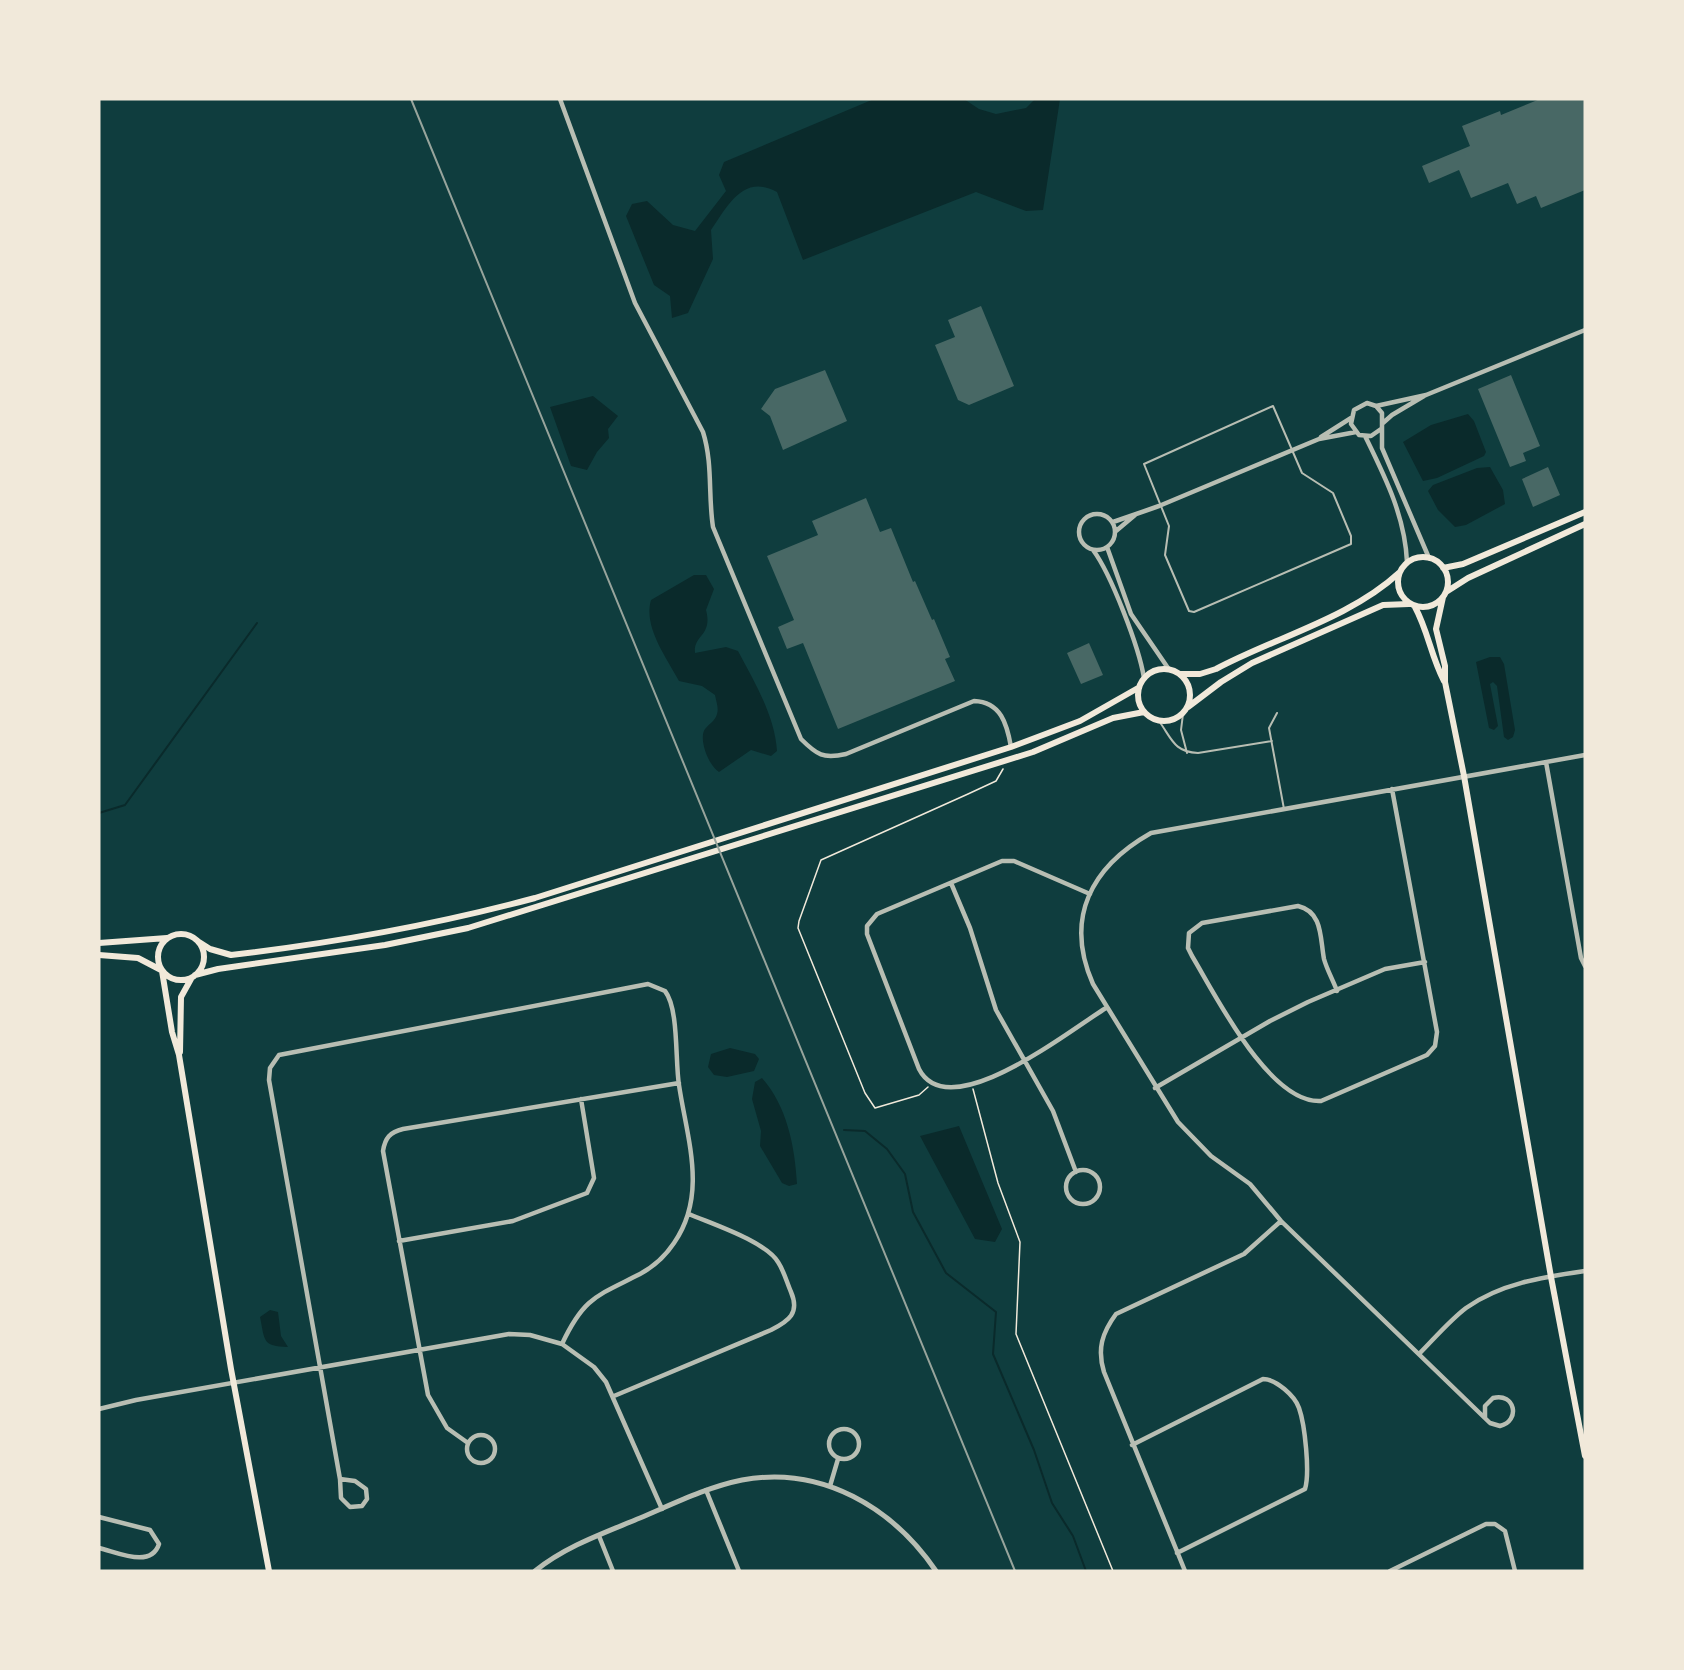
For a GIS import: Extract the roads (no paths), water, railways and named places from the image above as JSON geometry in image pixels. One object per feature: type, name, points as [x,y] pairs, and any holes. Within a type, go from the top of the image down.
[{"type":"main road","points":[[1443,568],[1463,564],[1585,512]]},
{"type":"main road","points":[[1138,688],[1138,697],[1144,712],[1159,721],[1167,721],[1183,714],[1188,707],[1221,682],[1252,663],[1383,605],[1431,606],[1468,578],[1585,524]]},
{"type":"main road","points":[[99,943],[168,938],[182,934],[210,949],[231,955],[389,933],[535,898],[1011,747],[1080,722],[1138,688],[1144,678],[1155,670],[1168,668],[1181,674],[1200,674],[1216,669],[1367,598],[1400,572],[1407,562],[1429,558],[1443,568],[1447,576],[1436,629],[1445,666],[1445,682],[1464,776],[1551,1277],[1585,1456]]},
{"type":"main road","points":[[1400,572],[1398,579],[1400,593],[1412,605],[1426,626],[1432,659],[1445,682]]},
{"type":"main road","points":[[1181,674],[1190,689],[1188,707]]},
{"type":"main road","points":[[99,955],[138,958],[176,980],[218,969],[385,945],[468,928],[1033,752],[1113,718],[1144,712]]},
{"type":"main road","points":[[168,938],[158,952],[172,1032],[179,1055],[234,1383],[269,1571]]},
{"type":"main road","points":[[179,1055],[181,997],[202,967],[204,958],[199,942]]},
{"type":"street","points":[[560,99],[635,303],[703,432],[709,452],[710,506],[713,527],[801,739],[816,754],[833,757],[846,754],[974,701],[988,702],[997,709],[1008,733],[1011,747]]},
{"type":"street","points":[[1113,522],[1159,506],[1319,439],[1351,418],[1354,410],[1362,404],[1376,406],[1426,394],[1585,330]]},
{"type":"street","points":[[1383,423],[1426,394]]},
{"type":"street","points":[[1376,406],[1382,413],[1382,448],[1429,558]]},
{"type":"street","points":[[1351,418],[1356,432]]},
{"type":"street","points":[[1319,439],[1356,432],[1365,436],[1374,435],[1381,429]]},
{"type":"street","points":[[1365,436],[1380,465],[1401,518],[1406,541],[1407,562]]},
{"type":"street","points":[[1116,531],[1113,522],[1098,514],[1090,515],[1081,524],[1081,540],[1093,549],[1102,564],[1141,656],[1144,678]]},
{"type":"street","points":[[1093,549],[1107,547],[1112,543],[1116,531],[1136,514]]},
{"type":"street","points":[[1107,547],[1131,614],[1168,668]]},
{"type":"street","points":[[1485,1418],[1485,1406],[1493,1398],[1505,1398],[1511,1403],[1514,1414],[1505,1425],[1494,1426],[1485,1418],[1281,1221],[1250,1184],[1192,1138],[1155,1088],[1106,1008],[1084,965],[1081,928],[1090,894],[1109,862],[1129,845],[1150,833],[1585,755]]},
{"type":"street","points":[[1546,762],[1581,958],[1585,966]]},
{"type":"street","points":[[1337,991],[1325,961],[1317,919],[1306,908],[1298,906],[1198,924],[1189,933],[1188,948],[1241,1038],[1263,1069],[1303,1098],[1314,1101],[1328,1098],[1427,1055],[1435,1046],[1437,1032],[1392,789]]},
{"type":"street","points":[[1090,894],[1014,861],[1002,861],[878,914],[867,926],[869,941],[919,1069],[931,1085],[942,1088],[985,1082],[1106,1008]]},
{"type":"street","points":[[951,883],[970,928],[996,1010],[1022,1060],[1053,1111],[1076,1172]]},
{"type":"street","points":[[1155,1088],[1298,1007],[1385,969],[1425,962]]},
{"type":"street","points":[[340,1479],[355,1481],[366,1489],[368,1499],[362,1506],[350,1507],[341,1498],[340,1479],[269,1080],[270,1068],[279,1055],[648,984],[660,987],[670,999],[678,1083],[694,1178],[689,1214],[682,1230],[658,1261],[644,1272],[606,1290],[585,1306],[562,1344]]},
{"type":"street","points":[[468,1443],[447,1428],[433,1407],[426,1388],[383,1151],[390,1134],[403,1129],[678,1083]]},
{"type":"street","points":[[399,1241],[513,1221],[587,1193],[594,1178],[581,1099]]},
{"type":"street","points":[[1089,1171],[1098,1180],[1100,1190],[1092,1202],[1080,1204],[1067,1193],[1068,1180],[1076,1172],[1089,1171]]},
{"type":"street","points":[[614,1396],[771,1330],[790,1319],[794,1313],[794,1299],[773,1256],[748,1240],[689,1214]]},
{"type":"street","points":[[1185,1571],[1132,1445],[1100,1359],[1104,1330],[1116,1314],[1244,1254],[1281,1221]]},
{"type":"street","points":[[1419,1354],[1464,1309],[1482,1298],[1512,1285],[1585,1271]]},
{"type":"street","points":[[99,1409],[418,1349],[509,1334],[530,1335],[562,1344],[594,1367],[614,1396],[662,1509]]},
{"type":"street","points":[[1132,1445],[1263,1379],[1276,1382],[1299,1407],[1308,1474],[1305,1489],[1177,1553]]},
{"type":"street","points":[[848,1430],[858,1440],[858,1449],[848,1459],[838,1459],[831,1452],[829,1439],[834,1432],[848,1430]]},
{"type":"street","points":[[475,1436],[485,1436],[493,1443],[493,1455],[486,1462],[475,1462],[468,1454],[468,1443],[475,1436]]},
{"type":"street","points":[[830,1486],[838,1459]]},
{"type":"street","points":[[535,1571],[566,1550],[706,1490],[745,1479],[787,1478],[830,1486],[855,1496],[884,1514],[906,1532],[936,1571]]},
{"type":"street","points":[[706,1490],[739,1571]]},
{"type":"street","points":[[99,1517],[150,1530],[159,1544],[153,1554],[146,1558],[136,1558],[99,1548]]},
{"type":"street","points":[[1390,1571],[1486,1524],[1495,1524],[1505,1531],[1515,1571]]},
{"type":"street","points":[[598,1536],[613,1571]]},
{"type":"lane","points":[[1273,406],[1292,451],[1307,478],[1333,493],[1351,536],[1351,544],[1194,612],[1186,609],[1165,555],[1169,526],[1143,464],[1273,406]]},
{"type":"lane","points":[[1277,713],[1269,728],[1284,809]]},
{"type":"lane","points":[[1183,714],[1181,730],[1187,753]]},
{"type":"lane","points":[[1159,721],[1179,750],[1187,753],[1272,741]]},
{"type":"water","points":[[874,99],[964,99],[979,109],[996,114],[1026,108],[1035,99],[1060,99],[1043,210],[1026,211],[976,192],[803,260],[777,192],[765,187],[755,187],[737,195],[711,230],[713,259],[688,313],[672,318],[670,296],[654,285],[626,216],[632,204],[647,201],[673,225],[695,231],[726,191],[719,175],[724,162]]},
{"type":"water","points":[[593,396],[618,416],[608,429],[609,438],[597,452],[587,470],[571,466],[550,407]]},
{"type":"water","points":[[1468,414],[1474,421],[1486,452],[1484,456],[1437,478],[1423,481],[1403,442],[1431,425]]},
{"type":"water","points":[[1490,467],[1503,490],[1505,504],[1466,525],[1455,527],[1438,510],[1428,491],[1433,485],[1477,468]]},
{"type":"water","points":[[694,575],[706,575],[714,589],[706,610],[707,625],[697,642],[695,653],[726,647],[738,651],[763,699],[772,725],[777,751],[771,756],[751,750],[719,772],[708,758],[703,739],[705,729],[717,714],[715,695],[702,686],[679,681],[658,642],[650,621],[651,600]]},
{"type":"water","points":[[1490,657],[1500,657],[1504,664],[1515,730],[1513,737],[1508,740],[1504,737],[1497,686],[1493,682],[1490,684],[1498,726],[1494,730],[1489,728],[1476,662]]},
{"type":"water","points":[[730,1048],[755,1054],[759,1059],[754,1071],[727,1077],[714,1075],[708,1067],[711,1054]]},
{"type":"water","points":[[762,1078],[771,1089],[784,1114],[792,1142],[797,1184],[789,1186],[782,1183],[760,1146],[761,1131],[752,1099],[755,1082]]},
{"type":"water","points":[[959,1126],[1002,1229],[995,1242],[975,1239],[920,1136]]},
{"type":"water","points":[[270,1310],[278,1312],[281,1336],[288,1347],[273,1345],[264,1337],[260,1317]]},
{"type":"waterway","points":[[99,813],[125,805],[257,623]]},
{"type":"waterway","points":[[844,1130],[865,1131],[887,1149],[905,1174],[913,1212],[946,1273],[996,1312],[993,1354],[1034,1450],[1052,1503],[1073,1536],[1086,1571]]},
{"type":"railway","points":[[411,99],[1015,1571]]}]
